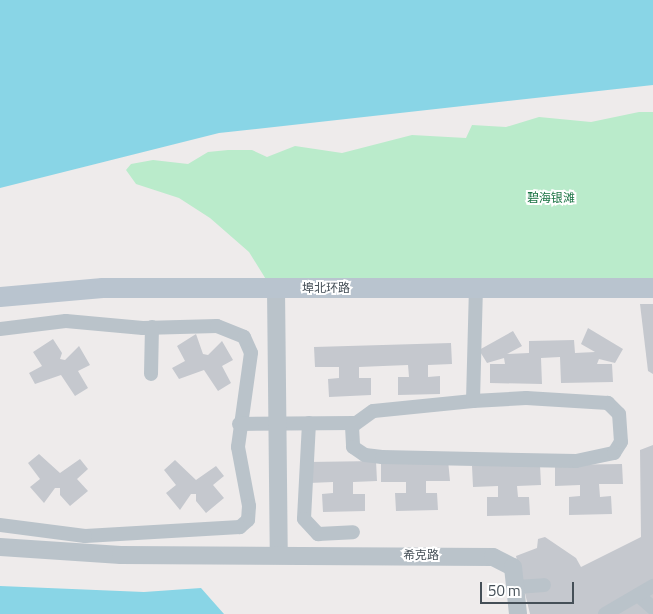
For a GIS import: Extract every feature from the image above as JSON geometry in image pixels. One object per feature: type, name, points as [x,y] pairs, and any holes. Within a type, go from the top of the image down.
[{"type":"main road","name":"埠北环路","points":[[0,297],[94,288],[653,288]]},
{"type":"street","points":[[473,401],[476,288]]},
{"type":"street","points":[[276,289],[295,420],[304,519],[318,534],[353,532]]},
{"type":"street","points":[[0,329],[66,321],[152,327],[217,326],[244,337],[250,360],[239,424],[239,461],[249,492],[248,520],[240,527],[85,536],[0,525]]},
{"type":"street","points":[[150,374],[152,327]]},
{"type":"street","points":[[239,424],[295,420],[354,424],[373,411],[526,398],[608,403],[619,414],[622,442],[614,454],[576,461],[382,457],[365,455],[353,447],[354,424]]},
{"type":"street","points":[[279,554],[295,420]]},
{"type":"street","name":"希克路","points":[[0,546],[121,555],[493,556],[513,567],[517,587],[518,614]]},
{"type":"street","points":[[517,587],[544,585]]},
{"type":"street","points":[[606,614],[653,586]]},
{"type":"street","points":[[638,595],[653,608]]},
{"type":"green space","name":"碧海银滩","points":[[639,112],[653,112],[653,278],[267,281],[249,252],[210,218],[179,198],[136,184],[126,170],[131,164],[153,160],[188,164],[208,152],[252,150],[267,157],[295,146],[342,153],[412,135],[466,138],[472,125],[506,127],[539,117],[591,122]]},
{"type":"water","points":[[0,0],[653,0],[653,85],[219,133],[0,188]]},
{"type":"water","points":[[0,586],[144,592],[201,588],[224,614],[0,614]]},
{"type":"building","points":[[640,304],[653,304],[653,374],[648,371]]},
{"type":"building","points":[[588,328],[623,349],[615,363],[599,359],[597,364],[612,364],[613,382],[561,383],[560,357],[541,358],[542,384],[490,383],[490,364],[505,364],[504,358],[487,363],[479,350],[513,331],[522,346],[507,354],[529,353],[529,341],[574,340],[575,353],[595,352],[581,344]]},
{"type":"building","points":[[196,334],[203,354],[208,355],[222,341],[233,360],[222,366],[231,383],[218,391],[204,370],[179,379],[172,368],[185,361],[177,346]]},
{"type":"building","points":[[53,339],[62,353],[60,359],[65,360],[79,346],[90,365],[78,371],[88,388],[75,396],[61,375],[35,384],[29,373],[42,366],[33,352]]},
{"type":"building","points":[[451,343],[452,364],[428,365],[428,377],[440,376],[440,394],[398,395],[398,377],[409,377],[408,365],[359,367],[359,378],[371,378],[371,395],[329,397],[328,379],[339,378],[339,367],[315,367],[314,347]]},
{"type":"building","points":[[653,445],[653,614],[530,614],[516,556],[537,548],[538,539],[545,537],[576,558],[581,567],[641,537],[640,450]]},
{"type":"building","points":[[39,454],[60,473],[80,459],[88,469],[77,479],[88,491],[70,506],[60,495],[60,488],[55,488],[44,503],[30,487],[40,479],[28,463]]},
{"type":"building","points":[[175,460],[196,480],[216,466],[224,476],[213,485],[224,498],[206,513],[196,501],[196,494],[191,494],[180,510],[166,493],[176,485],[164,470]]},
{"type":"building","points":[[448,460],[450,481],[426,481],[426,493],[437,493],[438,510],[396,511],[395,493],[406,493],[406,482],[381,482],[381,461]]},
{"type":"building","points":[[376,461],[377,481],[353,482],[353,494],[365,494],[365,511],[323,512],[322,494],[333,493],[333,482],[309,483],[308,462]]},
{"type":"building","points":[[622,464],[623,484],[599,484],[600,497],[611,496],[612,514],[569,515],[569,497],[580,496],[580,485],[555,486],[555,465]]},
{"type":"building","points":[[540,465],[541,485],[517,486],[518,497],[529,497],[530,515],[487,516],[487,497],[498,497],[498,486],[473,487],[472,466]]}]
